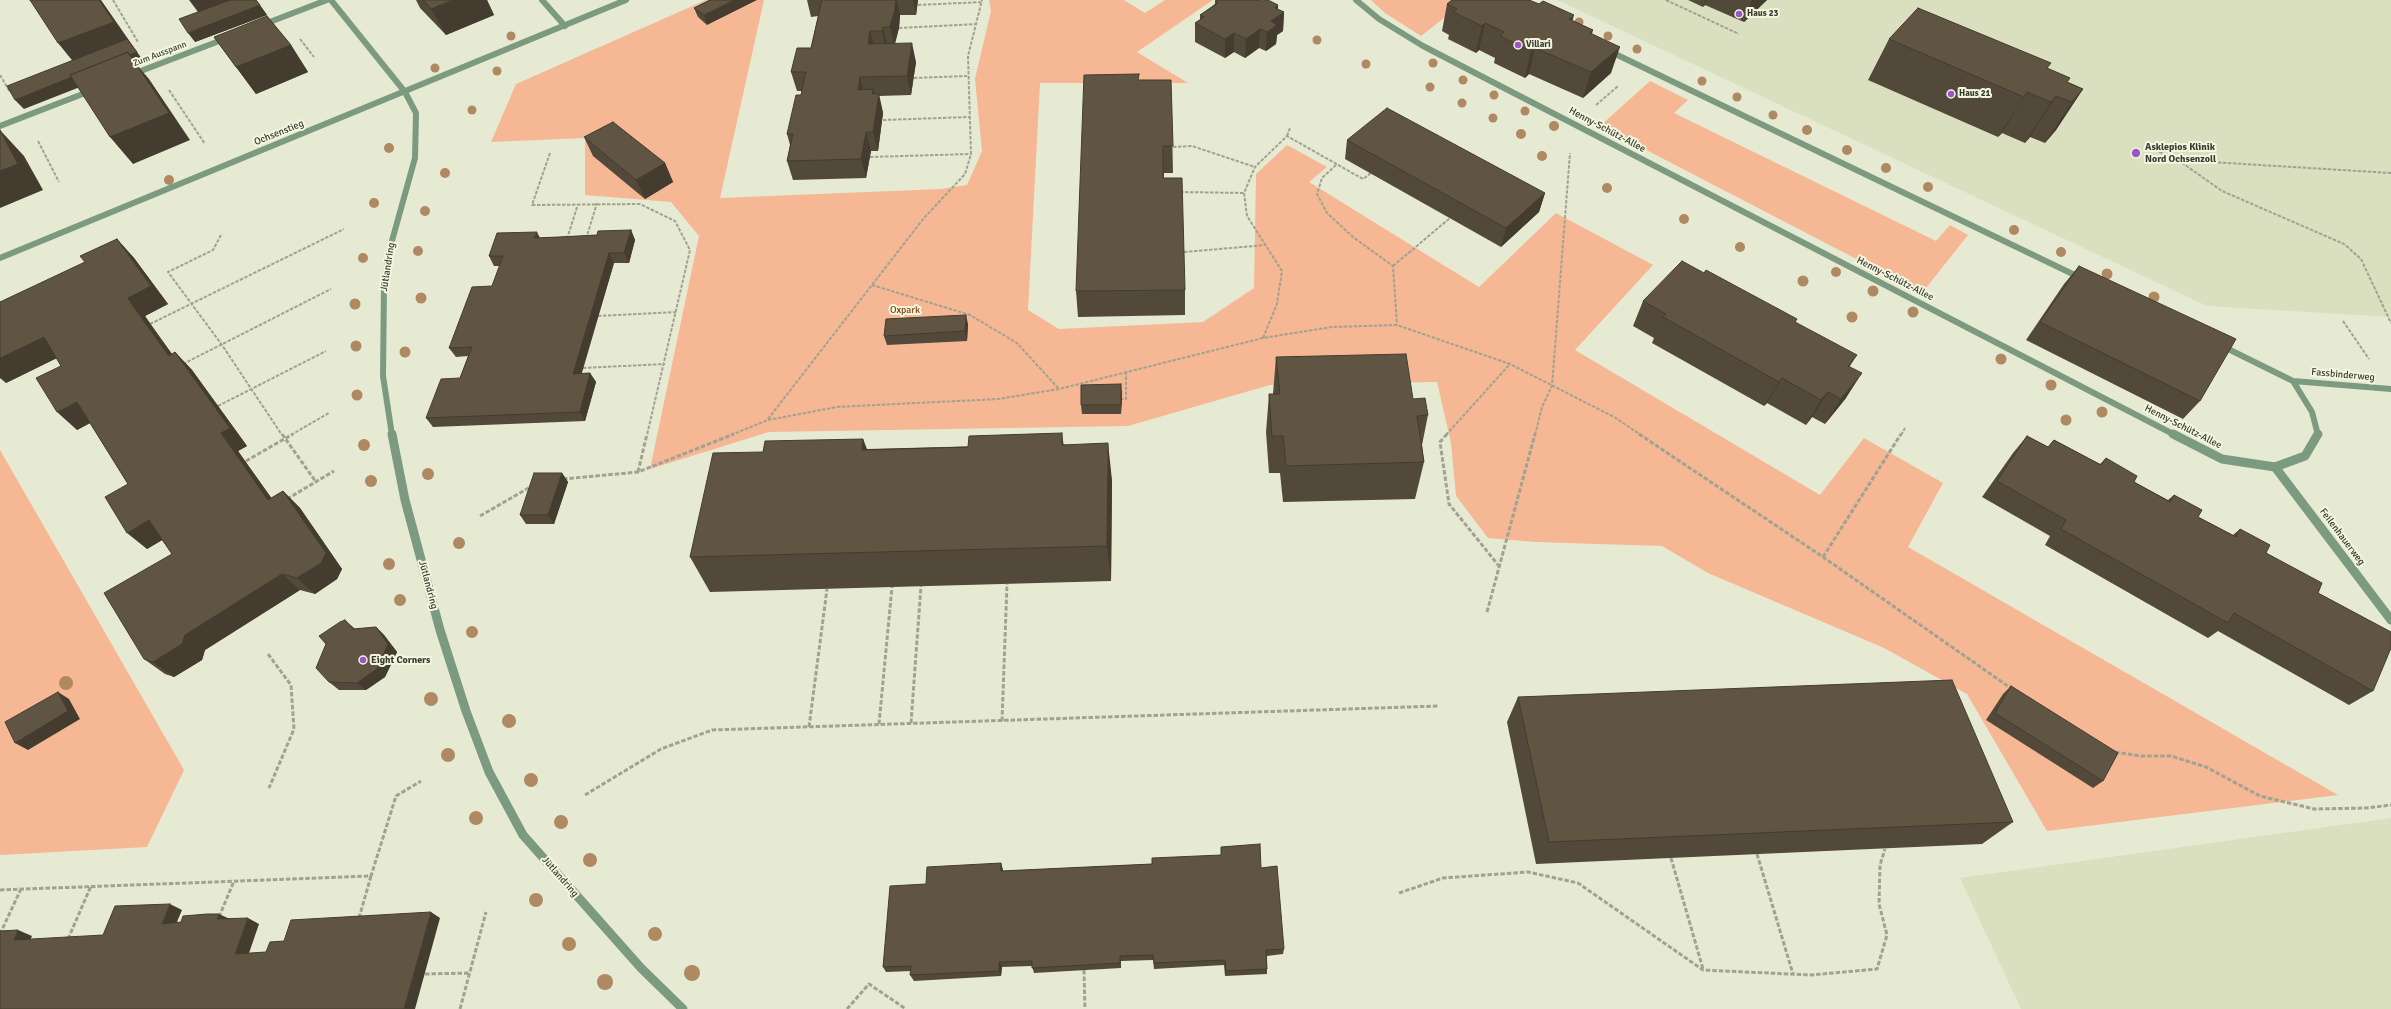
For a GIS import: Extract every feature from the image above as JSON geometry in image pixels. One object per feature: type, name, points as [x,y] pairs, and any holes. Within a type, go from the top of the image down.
[{"type":"street","points":[[253,28],[327,0]]},
{"type":"street","points":[[331,0],[405,92]]},
{"type":"street","points":[[542,0],[565,26]]},
{"type":"street","name":"Ochsenstieg","points":[[0,258],[626,0]]},
{"type":"street","name":"Henny-Schütz-Allee","points":[[1356,0],[1379,19],[1423,46],[2222,459],[2275,467],[2305,456],[2318,435],[2312,412],[2293,381]]},
{"type":"street","name":"Zum Ausspann","points":[[124,78],[232,37]]},
{"type":"street","points":[[1599,46],[2088,282]]},
{"type":"street","points":[[0,126],[103,86]]},
{"type":"street","name":"Jütlandring","points":[[405,92],[416,113],[417,140],[415,158],[390,248],[384,285],[383,376],[390,426],[405,500],[440,630],[466,711],[489,772],[523,835],[641,968],[683,1009]]},
{"type":"street","points":[[2215,343],[2293,381]]},
{"type":"street","name":"Fassbinderweg","points":[[2293,381],[2390,389]]},
{"type":"street","name":"Feilenhauerweg","points":[[2275,467],[2391,620]]},
{"type":"path","points":[[1666,0],[1739,34]]},
{"type":"path","points":[[768,420],[924,218],[965,174],[971,154],[967,76],[968,56],[982,1],[918,5]]},
{"type":"path","points":[[899,28],[977,24]]},
{"type":"path","points":[[1595,106],[1641,66]]},
{"type":"path","points":[[914,78],[967,76]]},
{"type":"path","points":[[24,116],[59,182]]},
{"type":"path","points":[[883,120],[969,116]]},
{"type":"path","points":[[1487,612],[1542,407],[1552,386],[1572,123]]},
{"type":"path","points":[[1263,338],[1277,304],[1282,271],[1247,216],[1244,193],[1255,166],[1287,136],[1290,128]]},
{"type":"path","points":[[1287,136],[1363,179],[1371,173]]},
{"type":"path","points":[[1173,147],[1192,146],[1255,166]]},
{"type":"path","points":[[2150,148],[2178,160],[2222,191],[2344,244],[2361,259],[2391,323]]},
{"type":"path","points":[[550,153],[532,205],[597,203],[640,204],[674,221],[690,250],[638,472]]},
{"type":"path","points":[[870,157],[971,154]]},
{"type":"path","points":[[2178,160],[2391,173]]},
{"type":"path","points":[[1336,165],[1322,178],[1317,194],[1327,213],[1353,237],[1393,266]]},
{"type":"path","points":[[1172,192],[1244,193]]},
{"type":"path","points":[[584,245],[597,203]]},
{"type":"path","points":[[567,240],[578,204]]},
{"type":"path","points":[[1393,266],[1450,218]]},
{"type":"path","points":[[150,324],[344,229]]},
{"type":"path","points":[[221,235],[213,250],[168,272],[222,345],[250,391],[284,440],[316,482]]},
{"type":"path","points":[[1184,252],[1266,245]]},
{"type":"path","points":[[1393,266],[1397,325]]},
{"type":"path","points":[[872,285],[970,315],[1017,343],[1059,389]]},
{"type":"path","points":[[180,365],[331,289]]},
{"type":"path","points":[[598,316],[676,312]]},
{"type":"path","points":[[2343,321],[2390,389]]},
{"type":"path","points":[[556,478],[638,472],[768,420],[837,406],[998,399],[1059,389],[1263,338],[1332,327],[1397,325],[1510,364],[1614,418],[1823,557],[2016,691]]},
{"type":"path","points":[[218,406],[326,351]]},
{"type":"path","points":[[583,368],[664,364]]},
{"type":"path","points":[[1499,567],[1449,504],[1440,442],[1510,364]]},
{"type":"path","points":[[1118,399],[1126,399],[1126,373]]},
{"type":"path","points":[[246,461],[329,413]]},
{"type":"path","points":[[1823,557],[1905,428]]},
{"type":"path","points":[[283,501],[334,471]]},
{"type":"path","points":[[560,485],[562,478]]},
{"type":"path","points":[[480,516],[538,482]]},
{"type":"path","points":[[1002,721],[1007,584]]},
{"type":"path","points":[[911,723],[922,586]]},
{"type":"path","points":[[879,724],[892,587]]},
{"type":"path","points":[[809,727],[826,589]]},
{"type":"path","points":[[268,654],[291,685],[294,729],[269,788]]},
{"type":"path","points":[[586,795],[661,749],[712,730],[1438,706]]},
{"type":"path","points":[[2109,751],[2141,756],[2171,756],[2206,767],[2260,796],[2314,810],[2366,808],[2391,804]]},
{"type":"path","points":[[358,922],[396,796],[421,781]]},
{"type":"path","points":[[1400,893],[1443,878],[1528,872],[1578,883],[1703,970],[1811,975],[1877,969],[1888,935],[1880,904],[1880,865],[1885,849]]},
{"type":"path","points":[[1757,854],[1793,974]]},
{"type":"path","points":[[1671,858],[1703,970]]},
{"type":"path","points":[[0,890],[371,876]]},
{"type":"path","points":[[218,920],[234,881]]},
{"type":"path","points":[[66,944],[91,886]]},
{"type":"path","points":[[0,934],[21,889]]},
{"type":"path","points":[[460,1009],[486,912]]},
{"type":"path","points":[[1084,970],[1085,1009]]},
{"type":"path","points":[[425,974],[470,973]]},
{"type":"path","points":[[847,1009],[869,984],[906,1009]]},
{"type":"shaded area","name":"Asklepios Klinik Nord Ochsenzoll","points":[[1557,0],[2391,0],[2391,317],[2207,306]]},
{"type":"shaded area","points":[[2391,818],[2391,1009],[2021,1009],[1960,878]]},
{"type":"green space","name":"Oxpark","points":[[706,0],[764,0],[720,198],[941,189],[967,185],[982,151],[975,79],[991,11],[989,0],[1124,0],[1145,13],[1165,0],[1213,0],[1137,52],[1188,83],[1040,83],[1028,310],[1059,329],[1203,322],[1254,288],[1256,174],[1287,145],[1327,167],[1309,182],[1479,287],[1556,213],[1653,265],[1575,350],[1820,495],[1864,438],[1943,483],[1908,547],[2338,795],[2047,831],[1967,694],[1884,648],[1708,573],[1662,546],[1535,542],[1488,538],[1456,496],[1451,443],[1437,382],[1270,385],[1128,426],[769,432],[650,469],[699,236],[671,202],[585,195],[585,138],[491,142],[516,84]]},
{"type":"green space","points":[[1371,0],[1467,0],[1421,36],[1385,13]]},
{"type":"green space","points":[[1650,81],[1688,100],[1674,113],[1936,241],[1950,225],[1968,235],[1922,293],[1600,126]]},
{"type":"green space","points":[[0,450],[184,770],[147,847],[0,855]]},
{"type":"building","points":[[30,0],[99,0],[114,22],[58,43]]},
{"type":"building","points":[[230,0],[256,0],[260,5],[188,33],[179,19]]},
{"type":"building","points":[[423,0],[453,0],[431,9]]},
{"type":"building","points":[[710,0],[734,0],[704,15],[694,8]]},
{"type":"building","points":[[822,0],[896,0],[890,27],[883,27],[882,31],[870,31],[868,44],[912,43],[907,76],[860,77],[858,90],[873,89],[872,94],[879,94],[873,132],[866,132],[861,159],[787,161],[793,134],[787,134],[796,95],[801,95],[806,72],[791,72],[797,48],[811,48]]},
{"type":"building","points":[[1268,0],[1278,5],[1275,8],[1284,12],[1271,21],[1277,25],[1267,32],[1260,29],[1246,39],[1234,33],[1225,39],[1195,23],[1204,17],[1200,15],[1218,3],[1215,1]]},
{"type":"building","points":[[1452,0],[1529,0],[1539,4],[1543,1],[1574,15],[1569,19],[1593,30],[1590,33],[1620,47],[1591,72],[1535,48],[1531,51],[1500,36],[1504,32],[1485,23],[1482,26],[1453,12],[1457,9],[1447,4]]},
{"type":"building","points":[[1918,8],[2051,63],[2047,68],[2070,78],[2067,82],[2083,89],[2072,102],[2056,96],[2051,102],[2027,92],[2024,97],[1889,39]]},
{"type":"building","points":[[267,16],[291,45],[236,67],[214,37]]},
{"type":"building","points":[[127,39],[137,52],[129,55],[128,52],[70,75],[72,77],[15,100],[7,86]]},
{"type":"building","points":[[128,52],[169,113],[110,137],[70,75]]},
{"type":"building","points":[[1139,74],[1138,80],[1171,80],[1173,146],[1163,146],[1163,178],[1182,178],[1185,290],[1076,291],[1084,75]]},
{"type":"building","points":[[1387,108],[1545,193],[1506,228],[1347,140]]},
{"type":"building","points":[[613,122],[665,163],[636,180],[584,137]]},
{"type":"building","points":[[0,130],[18,164],[0,171]]},
{"type":"building","points":[[631,230],[624,253],[609,253],[573,374],[590,373],[580,412],[426,418],[441,379],[460,378],[472,347],[449,348],[472,287],[492,286],[503,256],[489,256],[497,233],[537,232],[534,238],[597,235],[598,231]]},
{"type":"building","points":[[117,239],[151,286],[128,298],[133,306],[169,356],[175,352],[230,428],[221,433],[268,500],[283,491],[326,553],[321,563],[297,578],[282,574],[185,635],[182,644],[153,662],[144,659],[104,593],[172,554],[149,520],[127,533],[105,497],[128,484],[77,402],[57,412],[36,378],[61,366],[44,337],[0,358],[0,302],[85,262],[80,256]]},
{"type":"building","points":[[1682,261],[1704,273],[1706,270],[1797,319],[1795,322],[1857,355],[1848,366],[1862,373],[1841,399],[1828,392],[1821,400],[1782,378],[1779,382],[1663,317],[1666,314],[1643,301]]},
{"type":"building","points":[[2079,266],[2236,339],[2200,401],[2040,322]]},
{"type":"building","points":[[966,315],[965,331],[884,336],[886,319]]},
{"type":"building","points":[[1406,354],[1413,399],[1425,398],[1428,415],[1417,416],[1424,462],[1286,466],[1283,436],[1272,436],[1269,394],[1280,394],[1276,357]]},
{"type":"building","points":[[1121,384],[1121,405],[1081,405],[1081,385]]},
{"type":"building","points":[[1062,433],[1062,445],[1108,443],[1107,546],[690,557],[713,453],[763,452],[765,441],[863,439],[862,450],[968,447],[969,436]]},
{"type":"building","points":[[2027,436],[2048,447],[2054,440],[2101,465],[2106,458],[2137,476],[2134,482],[2170,502],[2174,495],[2202,510],[2198,517],[2236,537],[2240,529],[2270,545],[2266,553],[2322,583],[2318,593],[2391,632],[2391,648],[2373,691],[2234,613],[2228,623],[2061,529],[2066,520],[1997,481]]},
{"type":"building","points":[[534,473],[562,473],[548,515],[520,515]]},
{"type":"building","points":[[345,620],[353,629],[376,627],[388,644],[377,669],[357,683],[329,682],[316,668],[326,644],[319,636]]},
{"type":"building","points":[[1952,680],[2013,822],[1549,842],[1518,697]]},
{"type":"building","points":[[2011,686],[2118,753],[2103,781],[1995,713]]},
{"type":"building","points":[[58,692],[68,711],[15,743],[5,722]]},
{"type":"building","points":[[1260,844],[1261,868],[1277,866],[1284,949],[1266,950],[1267,969],[1226,971],[1225,960],[1154,963],[1153,955],[1120,956],[1120,963],[1032,968],[1032,961],[999,962],[999,971],[910,975],[911,966],[883,967],[890,886],[926,884],[927,867],[1001,863],[1001,871],[1152,864],[1152,858],[1221,855],[1221,847]]},
{"type":"building","points":[[170,904],[162,924],[181,922],[183,916],[207,914],[219,914],[217,919],[248,918],[235,954],[266,952],[270,942],[284,941],[291,920],[431,912],[404,1009],[0,1009],[0,931],[18,930],[14,940],[103,935],[115,906]]},
{"type":"place","name":"Haus 23","points":[[1739,14]]},
{"type":"place","name":"Villari","points":[[1518,45]]},
{"type":"place","name":"Haus 21","points":[[1951,94]]},
{"type":"place","name":"Asklepios Klinik Nord Ochsenzoll","points":[[2136,153]]},
{"type":"place","name":"Eight Corners","points":[[363,660]]}]
